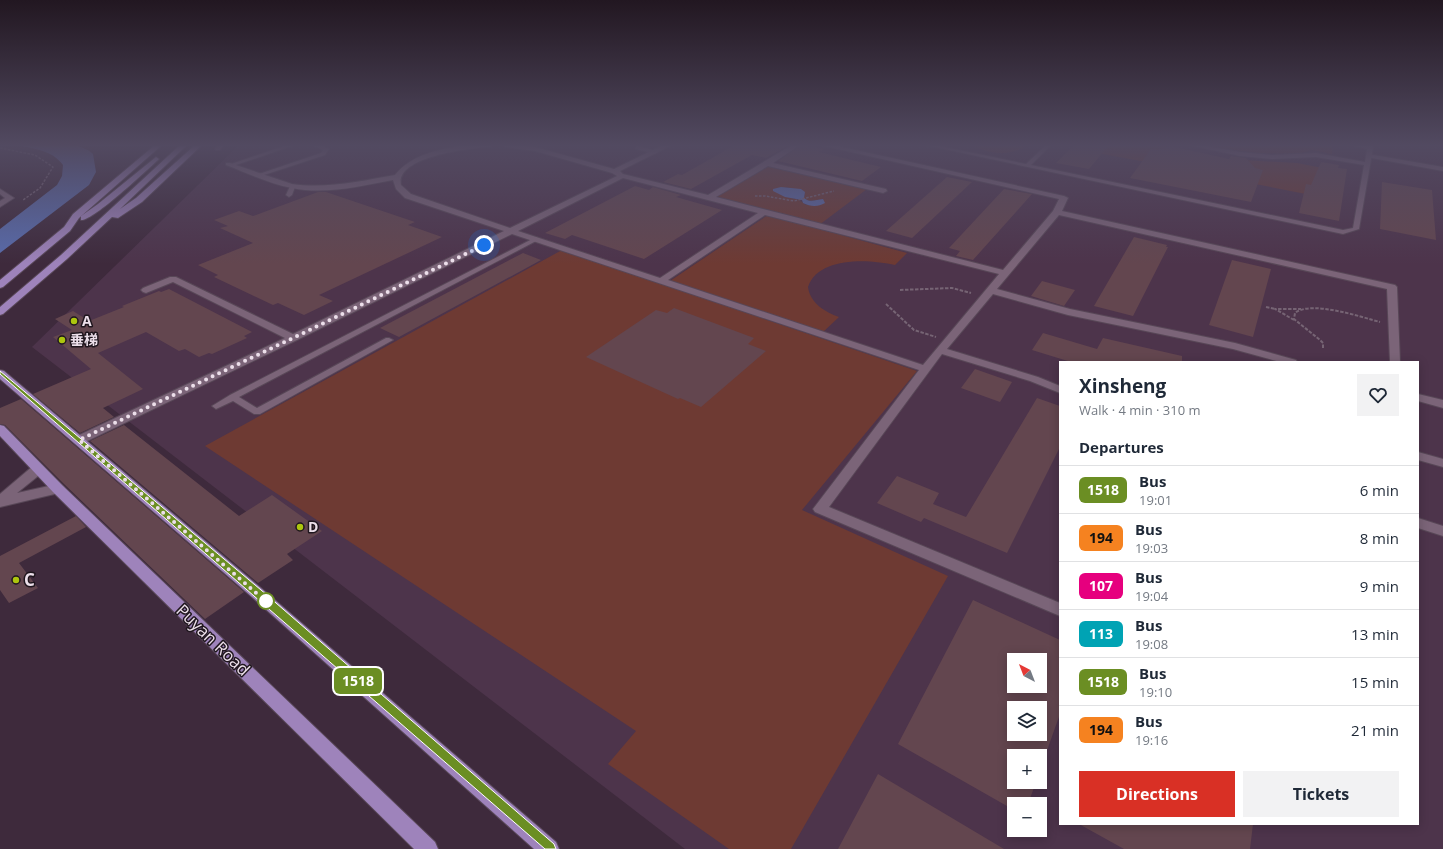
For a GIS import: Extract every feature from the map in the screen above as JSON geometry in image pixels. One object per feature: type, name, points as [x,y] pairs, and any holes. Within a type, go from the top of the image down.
[{"type":"main road","points":[[67,229],[76,216],[113,185]]},
{"type":"main road","points":[[0,285],[67,229],[101,206],[126,185]]},
{"type":"main road","points":[[0,312],[64,257],[141,185]]},
{"type":"main road","points":[[86,236],[139,200],[156,185]]},
{"type":"main road","points":[[0,373],[263,598],[549,849]]},
{"type":"main road","name":"Puyan Road","points":[[0,429],[58,489],[428,849]]},
{"type":"street","points":[[286,185],[292,187],[305,188],[350,185]]},
{"type":"street","points":[[396,185],[398,188],[408,196],[512,232],[926,369]]},
{"type":"street","points":[[79,440],[512,232],[599,185]]},
{"type":"street","points":[[659,185],[1006,273]]},
{"type":"street","points":[[709,198],[731,185]]},
{"type":"street","points":[[855,185],[883,191]]},
{"type":"street","points":[[1003,185],[1064,198],[1056,212],[947,341],[820,509],[1059,610]]},
{"type":"street","points":[[0,191],[10,198],[0,205]]},
{"type":"street","points":[[661,281],[764,212]]},
{"type":"street","points":[[1056,212],[1392,287],[1395,361]]},
{"type":"street","points":[[146,290],[173,279],[293,338]]},
{"type":"street","points":[[988,294],[1236,346],[1257,357],[1285,361]]},
{"type":"street","points":[[940,350],[1034,379],[1059,390]]},
{"type":"street","points":[[1419,397],[1443,404]]},
{"type":"street","points":[[1419,456],[1443,463]]},
{"type":"street","points":[[0,501],[38,469]]},
{"type":"street","points":[[0,501],[58,489]]},
{"type":"street","points":[[1419,523],[1443,531]]},
{"type":"lane","points":[[1116,185],[1344,232],[1356,229],[1364,185]]},
{"type":"lane","points":[[289,195],[292,187]]},
{"type":"lane","points":[[216,406],[536,240]]},
{"type":"lane","points":[[233,397],[257,412],[389,340]]},
{"type":"path","points":[[23,200],[40,188],[42,185]]},
{"type":"path","points":[[800,201],[838,190],[842,185]]},
{"type":"path","points":[[900,290],[952,288],[988,294]]},
{"type":"path","points":[[886,304],[914,330],[947,341]]},
{"type":"path","points":[[1266,307],[1275,309],[1310,308],[1346,313],[1394,326]]},
{"type":"path","points":[[1275,309],[1315,334],[1323,343],[1323,348]]},
{"type":"path","points":[[1296,321],[1294,319],[1295,313],[1301,309]]},
{"type":"shaded area","points":[[198,185],[1443,185],[1443,849],[685,849],[32,347]]},
{"type":"shaded area","points":[[736,185],[849,185],[867,189],[819,225],[715,197]],"holes":[[[786,187],[795,189],[805,194],[804,198],[810,201],[820,199],[806,205],[799,200],[786,197],[780,193]]]},
{"type":"shaded area","points":[[1258,185],[1327,185],[1321,197]]},
{"type":"shaded area","points":[[768,215],[907,253],[895,265],[859,261],[846,262],[833,265],[822,270],[814,277],[808,287],[812,298],[824,310],[839,317],[822,333],[670,281]]},
{"type":"shaded area","points":[[562,250],[917,371],[802,510],[948,576],[791,849],[729,849],[608,764],[636,731],[205,446]]},
{"type":"water","points":[[57,185],[89,185],[0,253],[0,229]]},
{"type":"water","points":[[781,187],[801,189],[805,192],[804,198],[806,200],[813,201],[823,199],[825,203],[817,206],[809,205],[803,203],[802,200],[785,197],[773,191],[773,189]]},
{"type":"building","points":[[673,185],[699,185],[691,189]]},
{"type":"building","points":[[938,185],[969,185],[912,238],[886,231]]},
{"type":"building","points":[[1163,185],[1258,185],[1251,202]]},
{"type":"building","points":[[1306,185],[1345,185],[1339,221],[1299,213]]},
{"type":"building","points":[[1382,185],[1398,185],[1432,190],[1436,240],[1380,229]]},
{"type":"building","points":[[635,186],[649,190],[653,187],[681,195],[676,197],[722,210],[644,259],[572,235],[565,239],[545,233]]},
{"type":"building","points":[[1004,189],[1032,194],[973,260],[956,256],[960,251],[949,248]]},
{"type":"building","points":[[318,192],[326,192],[415,222],[408,225],[442,237],[319,295],[333,301],[304,315],[278,303],[273,305],[214,277],[218,275],[198,265],[253,243],[220,228],[228,226],[214,220],[239,211],[253,216]]},
{"type":"building","points":[[1134,237],[1167,245],[1166,247],[1168,247],[1133,316],[1094,306]]},
{"type":"building","points":[[523,253],[541,260],[399,337],[380,328]]},
{"type":"building","points":[[1232,260],[1271,269],[1253,337],[1209,325]]},
{"type":"building","points":[[1042,281],[1075,290],[1064,306],[1031,296]]},
{"type":"building","points":[[169,289],[252,332],[244,336],[247,338],[212,354],[209,353],[199,357],[185,349],[179,351],[146,332],[98,353],[143,389],[103,408],[114,417],[80,433],[33,394],[91,369],[53,337],[72,330],[55,319],[73,311],[89,321],[159,291],[161,292]]},
{"type":"building","points":[[674,308],[754,338],[748,344],[766,351],[701,407],[680,398],[678,399],[586,357],[656,310],[667,313]]},
{"type":"building","points":[[1043,333],[1097,349],[1103,338],[1182,356],[1182,361],[1068,361],[1032,350]]},
{"type":"building","points":[[975,369],[1012,382],[1000,402],[961,388]]},
{"type":"building","points":[[1037,398],[1059,406],[1059,449],[1007,553],[924,518],[921,522],[877,503],[897,476],[939,493],[933,504],[966,517]]},
{"type":"building","points":[[21,399],[244,592],[205,619],[64,484],[5,425],[0,424],[0,408]]},
{"type":"building","points":[[124,425],[239,516],[272,495],[322,531],[287,554],[293,560],[258,583],[90,441]]},
{"type":"building","points":[[76,516],[86,527],[19,563],[38,588],[9,603],[0,590],[0,556]]},
{"type":"building","points":[[973,600],[1059,640],[1059,717],[1047,750],[1047,749],[1007,749],[1007,789],[1033,789],[1031,797],[1007,797],[1007,806],[898,744]]},
{"type":"building","points":[[878,774],[1004,849],[838,849]]},
{"type":"building","points":[[1081,825],[1253,825],[1250,849],[1124,849]]},
{"type":"bus line","name":"1518","points":[[0,373],[257,593],[549,849]]},
{"type":"place","name":"A","points":[[74,321]]},
{"type":"place","name":"垂梯","points":[[62,340]]},
{"type":"place","name":"D","points":[[300,527]]},
{"type":"place","name":"C","points":[[16,580]]},
{"type":"route","points":[[266,601],[269,604],[79,440],[484,245]]}]
